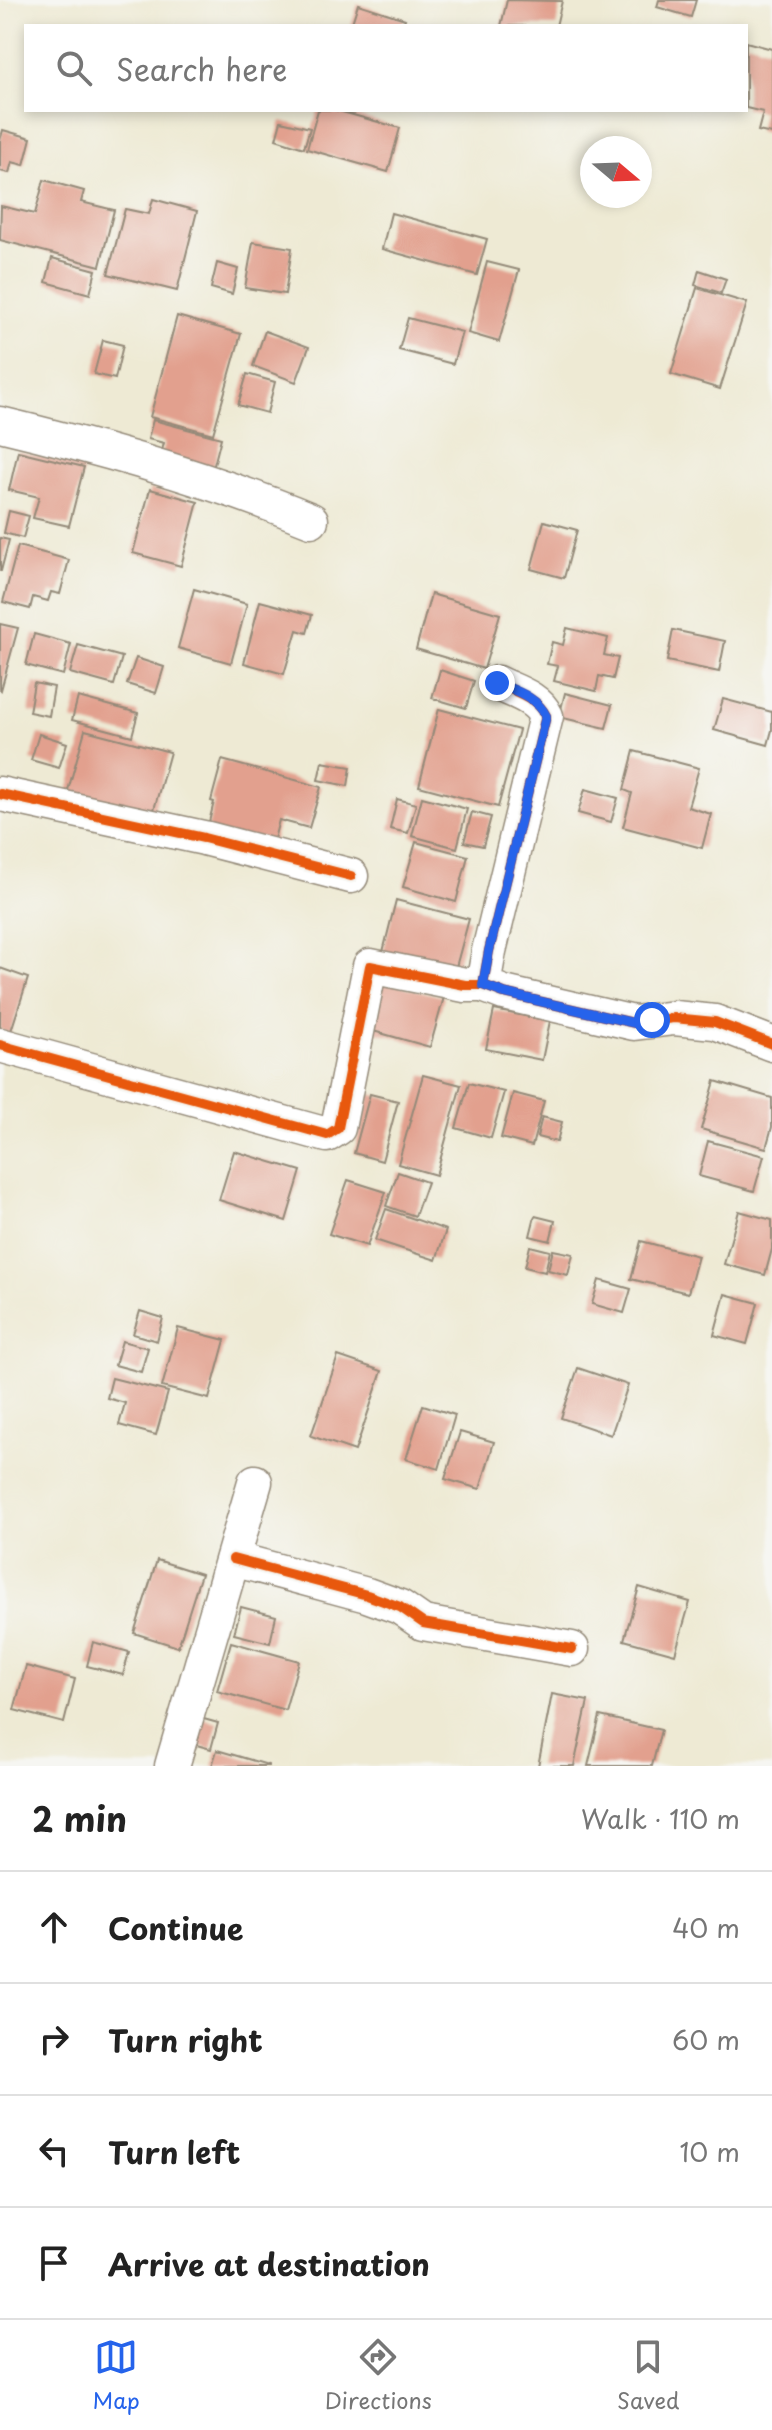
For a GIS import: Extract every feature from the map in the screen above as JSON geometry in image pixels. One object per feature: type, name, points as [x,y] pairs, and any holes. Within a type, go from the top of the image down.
[{"type":"street","points":[[0,424],[239,492],[311,520]]},
{"type":"street","points":[[483,985],[546,716],[541,706],[531,699],[497,683]]},
{"type":"street","points":[[0,794],[204,838],[351,876]]},
{"type":"street","points":[[0,1045],[327,1135],[338,1128],[370,966],[465,985],[483,985],[504,993],[634,1023],[674,1018],[715,1022],[772,1044]]},
{"type":"street","points":[[172,1766],[255,1482]]},
{"type":"street","points":[[233,1559],[367,1595],[400,1607],[423,1623],[572,1649]]},
{"type":"building","points":[[507,0],[562,1],[556,24],[501,24]]},
{"type":"building","points":[[659,0],[696,0],[691,17],[657,7]]},
{"type":"building","points":[[358,4],[405,19],[404,24],[352,24]]},
{"type":"building","points":[[748,43],[772,49],[772,134],[758,131],[763,112],[748,108]]},
{"type":"building","points":[[317,112],[342,112],[400,128],[388,172],[307,149]]},
{"type":"building","points":[[281,121],[310,128],[304,148],[276,139]]},
{"type":"building","points":[[3,130],[31,138],[24,165],[12,162],[9,173],[0,171]]},
{"type":"building","points":[[44,180],[84,191],[81,202],[114,210],[100,266],[0,240],[1,206],[35,214]]},
{"type":"building","points":[[153,199],[197,211],[177,291],[108,274],[125,209],[149,214]]},
{"type":"building","points":[[391,213],[487,239],[477,275],[382,249]]},
{"type":"building","points":[[253,242],[292,248],[285,294],[245,288]]},
{"type":"building","points":[[52,258],[96,270],[90,294],[46,282]]},
{"type":"building","points":[[487,262],[519,270],[499,342],[468,333]]},
{"type":"building","points":[[217,263],[238,269],[232,294],[211,288]]},
{"type":"building","points":[[699,270],[726,279],[721,293],[695,285]]},
{"type":"building","points":[[697,288],[747,303],[720,389],[671,374]]},
{"type":"building","points":[[177,316],[241,334],[213,434],[150,417]]},
{"type":"building","points":[[408,318],[462,332],[453,364],[399,350]]},
{"type":"building","points":[[265,331],[309,347],[296,382],[253,366]]},
{"type":"building","points":[[103,340],[123,345],[115,379],[94,374]]},
{"type":"building","points":[[247,374],[275,382],[267,413],[238,405]]},
{"type":"building","points":[[153,420],[221,438],[212,473],[160,458],[164,443],[148,439]]},
{"type":"building","points":[[18,451],[84,467],[69,526],[33,518],[39,497],[9,490]]},
{"type":"building","points":[[150,489],[198,502],[181,566],[133,553]]},
{"type":"building","points":[[9,511],[29,516],[23,538],[4,533]]},
{"type":"building","points":[[544,521],[577,530],[564,578],[531,569]]},
{"type":"building","points":[[0,538],[9,540],[1,571],[0,571]]},
{"type":"building","points":[[18,546],[69,560],[60,594],[51,592],[48,601],[33,597],[30,609],[3,602]]},
{"type":"building","points":[[194,589],[247,604],[231,663],[178,648]]},
{"type":"building","points":[[431,594],[500,614],[484,669],[416,649]]},
{"type":"building","points":[[260,601],[312,615],[307,633],[297,630],[284,674],[244,663]]},
{"type":"building","points":[[0,624],[18,628],[1,690],[0,689]]},
{"type":"building","points":[[567,628],[608,638],[604,655],[618,658],[613,679],[599,676],[596,691],[554,681],[558,666],[547,664],[552,642],[563,645]]},
{"type":"building","points":[[673,630],[725,641],[719,672],[667,661]]},
{"type":"building","points":[[34,634],[71,644],[63,675],[26,665]]},
{"type":"building","points":[[78,645],[122,657],[114,685],[70,673]]},
{"type":"building","points":[[136,658],[164,667],[156,693],[127,684]]},
{"type":"building","points":[[440,670],[474,681],[466,708],[432,698]]},
{"type":"building","points":[[34,683],[54,687],[49,716],[29,712]]},
{"type":"building","points":[[565,693],[612,705],[606,728],[559,717]]},
{"type":"building","points":[[78,697],[138,713],[132,736],[72,720]]},
{"type":"building","points":[[723,699],[772,712],[768,745],[714,730]]},
{"type":"building","points":[[439,709],[519,730],[498,807],[419,786]]},
{"type":"building","points":[[85,730],[170,752],[150,824],[65,801]]},
{"type":"building","points":[[39,734],[67,743],[59,768],[31,760]]},
{"type":"building","points":[[634,751],[699,768],[688,807],[711,814],[702,848],[623,827],[632,793],[624,790]]},
{"type":"building","points":[[222,760],[321,787],[309,828],[279,820],[272,847],[207,830]]},
{"type":"building","points":[[322,762],[351,767],[348,786],[318,780]]},
{"type":"building","points":[[585,789],[618,798],[611,822],[578,813]]},
{"type":"building","points":[[422,797],[467,809],[457,848],[412,836]]},
{"type":"building","points":[[397,799],[416,804],[408,833],[390,829]]},
{"type":"building","points":[[472,812],[491,817],[483,846],[464,842]]},
{"type":"building","points":[[416,842],[468,856],[456,902],[403,887]]},
{"type":"building","points":[[396,900],[469,919],[453,978],[381,960]]},
{"type":"building","points":[[0,968],[28,978],[10,1034],[0,1030]]},
{"type":"building","points":[[379,980],[444,997],[430,1047],[366,1029]]},
{"type":"building","points":[[494,1010],[550,1021],[542,1060],[486,1049]]},
{"type":"building","points":[[423,1075],[461,1085],[436,1175],[398,1164]]},
{"type":"building","points":[[715,1081],[772,1098],[772,1127],[766,1148],[701,1129]]},
{"type":"building","points":[[469,1083],[504,1092],[491,1138],[456,1128]]},
{"type":"building","points":[[513,1093],[544,1101],[532,1146],[501,1138]]},
{"type":"building","points":[[370,1094],[398,1101],[382,1161],[354,1153]]},
{"type":"building","points":[[542,1117],[562,1122],[557,1142],[537,1137]]},
{"type":"building","points":[[708,1141],[764,1156],[754,1191],[699,1176]]},
{"type":"building","points":[[234,1151],[301,1171],[286,1221],[219,1200]]},
{"type":"building","points":[[398,1172],[427,1182],[415,1216],[386,1206]]},
{"type":"building","points":[[348,1180],[386,1192],[367,1246],[329,1234]]},
{"type":"building","points":[[386,1209],[446,1230],[436,1260],[375,1240]]},
{"type":"building","points":[[739,1211],[772,1220],[772,1249],[765,1275],[724,1264]]},
{"type":"building","points":[[535,1216],[555,1221],[550,1241],[530,1236]]},
{"type":"building","points":[[641,1241],[698,1256],[688,1293],[631,1279]]},
{"type":"building","points":[[530,1246],[550,1251],[545,1272],[525,1267]]},
{"type":"building","points":[[553,1250],[573,1254],[568,1275],[548,1270]]},
{"type":"building","points":[[599,1280],[631,1289],[624,1313],[592,1304]]},
{"type":"building","points":[[725,1294],[758,1303],[747,1344],[714,1335]]},
{"type":"building","points":[[140,1311],[163,1318],[157,1341],[133,1334]]},
{"type":"building","points":[[178,1328],[225,1340],[209,1399],[162,1387]]},
{"type":"building","points":[[122,1341],[148,1348],[141,1372],[115,1365]]},
{"type":"building","points":[[338,1356],[382,1371],[355,1451],[311,1436]]},
{"type":"building","points":[[578,1368],[628,1385],[611,1435],[561,1418]]},
{"type":"building","points":[[112,1378],[168,1392],[156,1435],[119,1425],[125,1403],[107,1398]]},
{"type":"building","points":[[423,1405],[455,1415],[439,1469],[406,1459]]},
{"type":"building","points":[[460,1432],[494,1442],[480,1489],[445,1479]]},
{"type":"building","points":[[157,1560],[201,1574],[178,1647],[134,1633]]},
{"type":"building","points":[[639,1587],[690,1602],[675,1654],[624,1640]]},
{"type":"building","points":[[241,1607],[276,1616],[270,1643],[234,1634]]},
{"type":"building","points":[[93,1642],[129,1652],[123,1675],[87,1666]]},
{"type":"building","points":[[231,1642],[299,1661],[285,1710],[217,1691]]},
{"type":"building","points":[[26,1666],[75,1679],[64,1723],[14,1710]]},
{"type":"building","points":[[552,1694],[588,1701],[574,1766],[538,1766]]},
{"type":"building","points":[[600,1716],[661,1730],[652,1766],[588,1766]]},
{"type":"building","points":[[200,1718],[218,1723],[211,1749],[193,1744]]},
{"type":"building","points":[[217,1750],[268,1765],[268,1766],[212,1766]]},
{"type":"cycle path","points":[[497,683],[537,704],[546,716],[483,985],[504,993],[634,1023],[674,1018],[715,1022],[772,1044]]},
{"type":"cycle path","points":[[0,794],[204,838],[351,876]]},
{"type":"cycle path","points":[[0,1045],[327,1135],[338,1128],[370,966],[465,985],[483,985]]},
{"type":"cycle path","points":[[233,1559],[367,1595],[400,1607],[423,1623],[572,1649]]},
{"type":"route","points":[[497,683],[531,699],[541,706],[546,716],[483,985],[504,993],[634,1023],[652,1020]]}]
